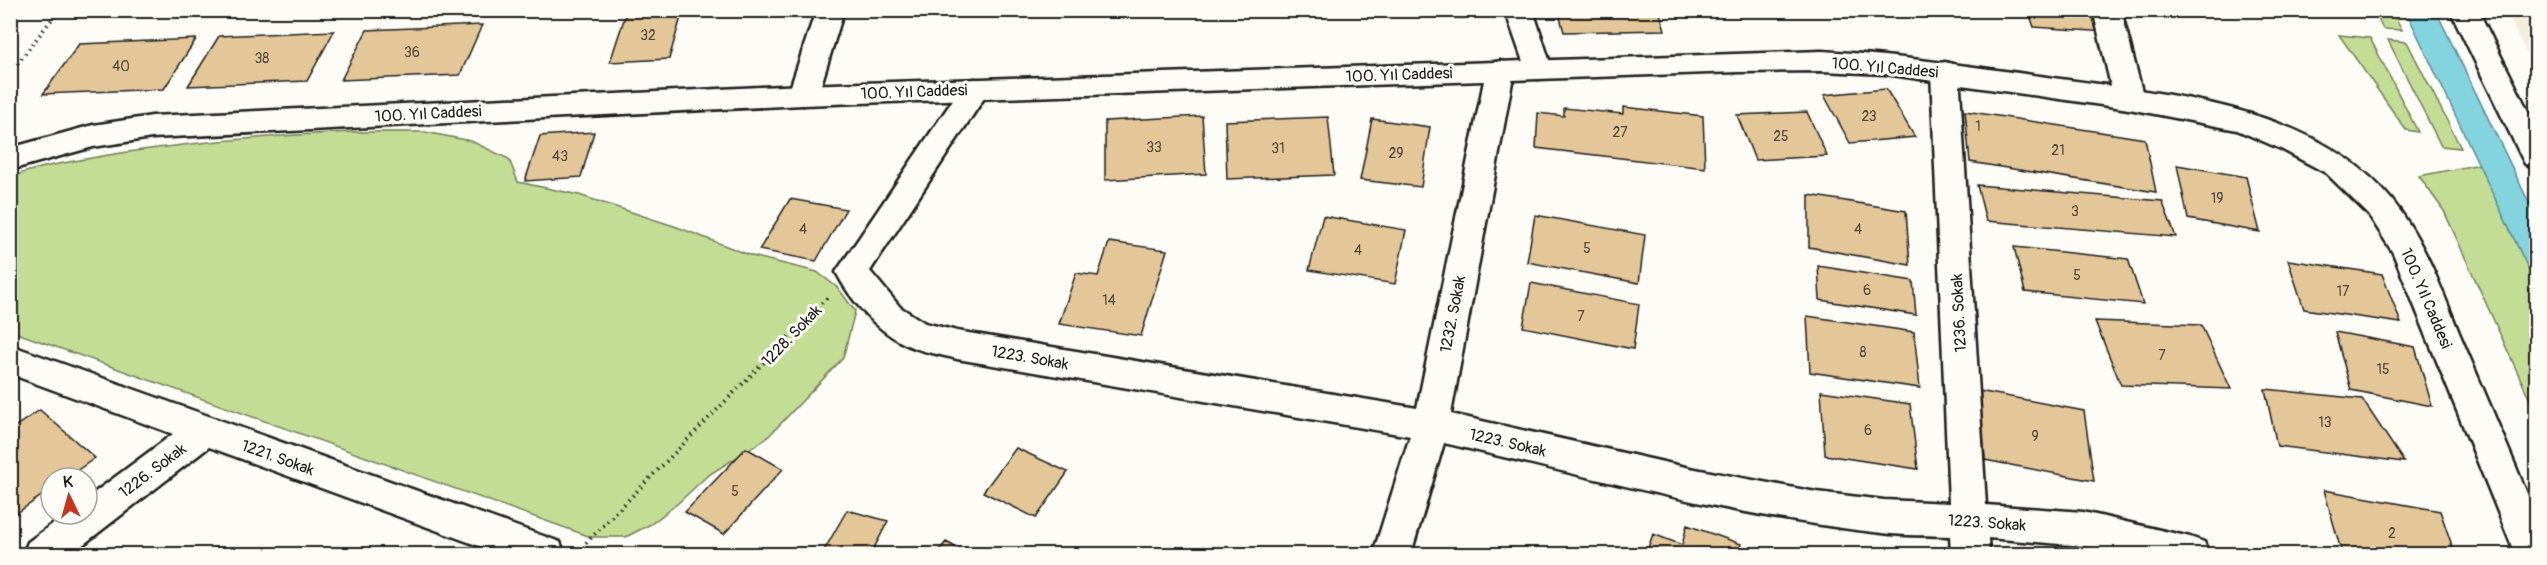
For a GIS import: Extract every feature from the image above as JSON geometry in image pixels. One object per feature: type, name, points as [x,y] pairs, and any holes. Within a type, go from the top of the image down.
[{"type":"street","points":[[803,95],[830,10]]},
{"type":"street","points":[[1519,10],[1538,69]]},
{"type":"street","points":[[2107,10],[2129,99]]},
{"type":"street","points":[[2464,10],[2536,156]]},
{"type":"street","name":"100. Yıl Caddesi","points":[[10,159],[93,136],[152,126],[803,95],[1538,69],[1822,61],[1885,64],[2129,99],[2243,122],[2292,141],[2337,165],[2380,207],[2408,249],[2534,555]]},
{"type":"street","name":"1232. Sokak","points":[[1392,555],[1431,425],[1500,71]]},
{"type":"street","name":"1236. Sokak","points":[[1945,72],[1970,555]]},
{"type":"street","points":[[852,272],[975,89]]},
{"type":"street","name":"1223. Sokak","points":[[852,272],[888,316],[915,334],[957,345],[1431,425],[1690,484],[1816,508],[1884,516],[1968,520],[2083,530],[2190,555]]},
{"type":"street","name":"1221. Sokak","points":[[10,359],[546,555]]},
{"type":"street","name":"1226. Sokak","points":[[42,555],[205,430]]},
{"type":"path","points":[[10,73],[59,10]]},
{"type":"path","name":"1228. Sokak","points":[[584,546],[852,272]]},
{"type":"shaded area","points":[[2505,11],[2536,11],[2536,71]]},
{"type":"green space","points":[[2374,11],[2392,11],[2402,30],[2383,29]]},
{"type":"green space","points":[[2339,35],[2370,38],[2418,132],[2406,130]]},
{"type":"green space","points":[[2388,40],[2407,42],[2461,148],[2441,146]]},
{"type":"green space","points":[[352,132],[425,132],[471,141],[509,159],[518,182],[579,195],[677,227],[752,256],[817,272],[838,288],[855,311],[843,358],[766,439],[707,476],[651,524],[626,537],[591,537],[11,331],[11,177],[59,164],[169,146]]},
{"type":"green space","points":[[2480,164],[2536,285],[2536,413],[2444,211],[2419,176]]},
{"type":"water","points":[[2406,11],[2436,11],[2536,217],[2536,285]]},
{"type":"building","points":[[627,10],[683,10],[669,59],[610,62]]},
{"type":"building","points":[[1400,10],[1464,10],[1465,18],[1400,16]]},
{"type":"building","points":[[1558,10],[1659,10],[1665,30],[1564,32]]},
{"type":"building","points":[[2028,10],[2097,10],[2106,32],[2034,27]]},
{"type":"building","points":[[482,25],[460,75],[341,80],[367,30]]},
{"type":"building","points":[[334,31],[307,81],[188,86],[219,36]]},
{"type":"building","points":[[196,39],[164,89],[43,94],[79,44]]},
{"type":"building","points":[[1886,89],[1915,137],[1850,143],[1824,95]]},
{"type":"building","points":[[1623,107],[1703,116],[1705,168],[1536,148],[1538,113],[1564,116],[1564,108],[1623,114]]},
{"type":"building","points":[[1965,111],[2145,139],[2156,192],[1970,162]]},
{"type":"building","points":[[1807,112],[1827,156],[1755,160],[1737,115]]},
{"type":"building","points":[[1202,116],[1206,174],[1105,180],[1105,121]]},
{"type":"building","points":[[1328,117],[1334,175],[1227,179],[1225,121]]},
{"type":"building","points":[[1372,119],[1430,127],[1421,187],[1360,180]]},
{"type":"building","points":[[594,132],[581,177],[525,181],[540,136]]},
{"type":"building","points":[[2177,165],[2246,177],[2260,232],[2188,219]]},
{"type":"building","points":[[1977,185],[2162,201],[2176,237],[1986,221]]},
{"type":"building","points":[[1809,195],[1906,211],[1910,265],[1809,247]]},
{"type":"building","points":[[790,199],[846,209],[816,261],[759,250]]},
{"type":"building","points":[[1535,215],[1645,235],[1639,283],[1527,262]]},
{"type":"building","points":[[1323,216],[1406,230],[1395,284],[1309,270]]},
{"type":"building","points":[[1109,242],[1167,250],[1141,336],[1059,324],[1076,273],[1098,276]]},
{"type":"building","points":[[2014,247],[2128,259],[2143,304],[2025,292]]},
{"type":"building","points":[[2288,260],[2382,274],[2401,323],[2304,309]]},
{"type":"building","points":[[1818,266],[1913,281],[1916,315],[1820,300]]},
{"type":"building","points":[[1531,283],[1639,304],[1633,349],[1523,327]]},
{"type":"building","points":[[1807,316],[1914,332],[1920,388],[1810,372]]},
{"type":"building","points":[[2095,321],[2201,325],[2231,389],[2121,385]]},
{"type":"building","points":[[2335,332],[2415,347],[2432,406],[2351,390]]},
{"type":"building","points":[[2265,389],[2362,399],[2404,462],[2277,446]]},
{"type":"building","points":[[1821,391],[1910,404],[1918,469],[1825,455]]},
{"type":"building","points":[[1979,391],[2084,411],[2094,481],[1985,460]]},
{"type":"building","points":[[40,410],[95,458],[83,466],[39,466],[39,497],[10,518],[10,430]]},
{"type":"building","points":[[746,448],[783,469],[724,534],[685,512]]},
{"type":"building","points":[[1016,448],[1068,472],[1036,518],[983,492]]},
{"type":"building","points":[[2324,490],[2440,511],[2455,554],[2342,554]]},
{"type":"building","points":[[847,510],[888,521],[871,554],[822,554]]},
{"type":"building","points":[[1687,525],[1741,544],[1739,554],[1646,554],[1653,534],[1682,545]]},
{"type":"building","points":[[946,542],[969,554],[936,554]]}]
